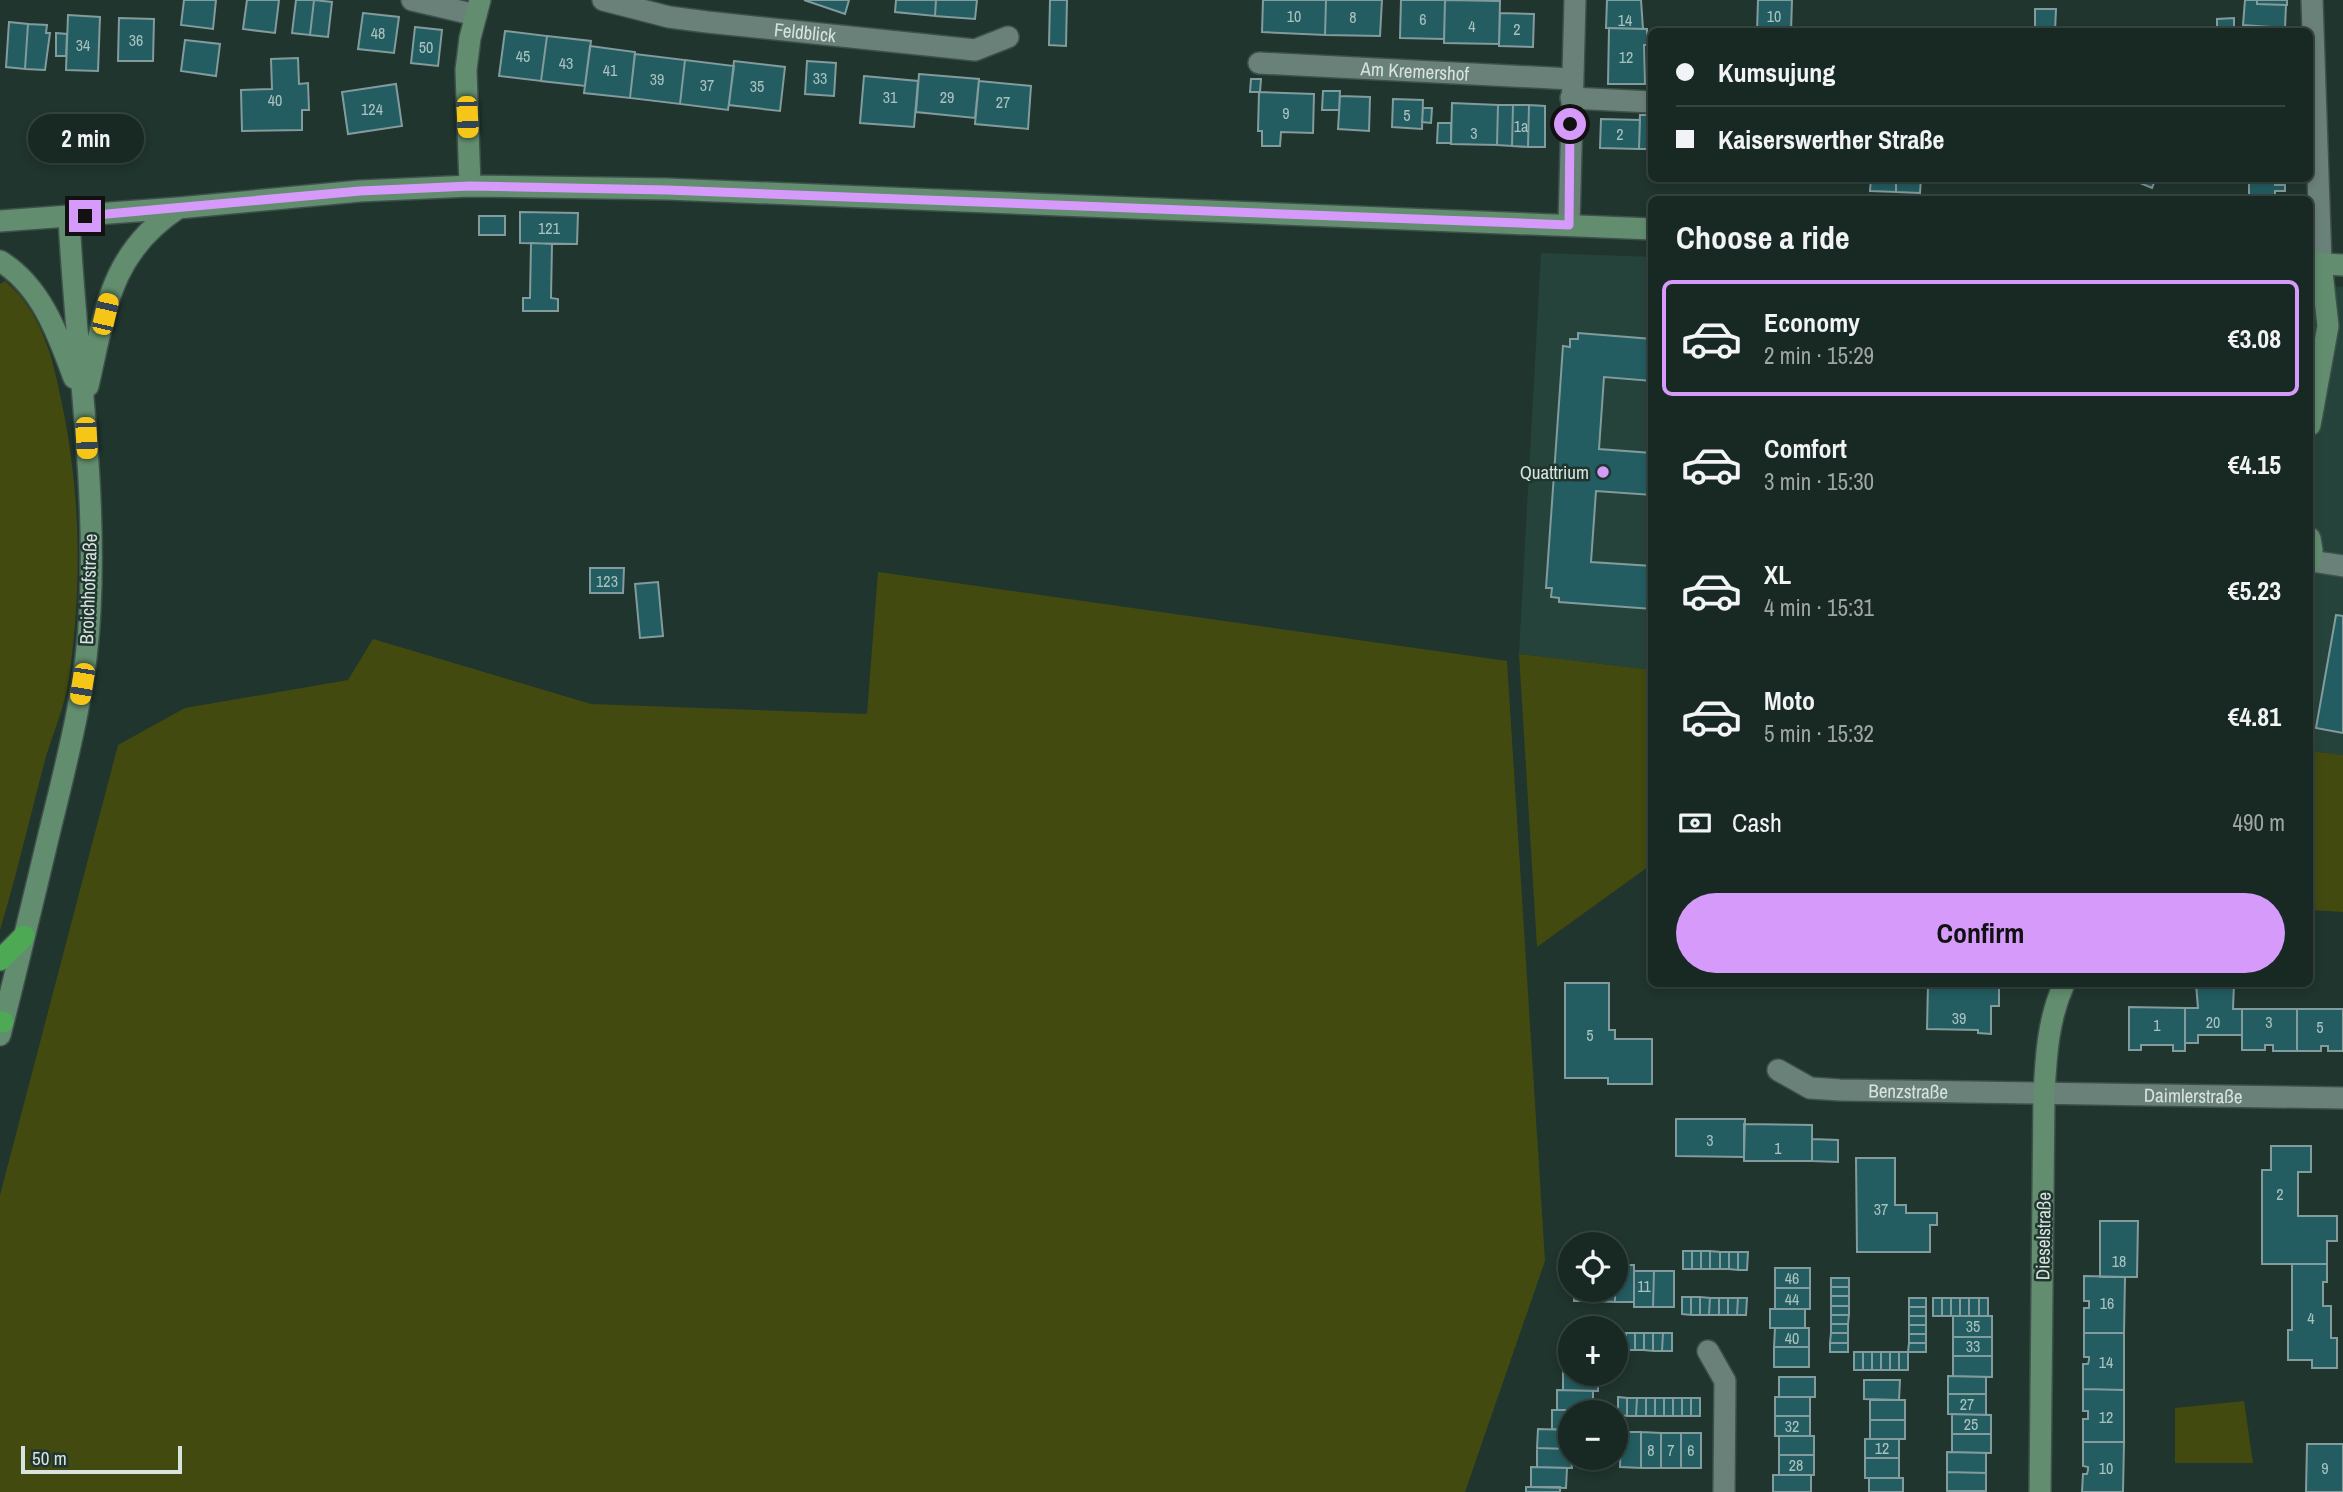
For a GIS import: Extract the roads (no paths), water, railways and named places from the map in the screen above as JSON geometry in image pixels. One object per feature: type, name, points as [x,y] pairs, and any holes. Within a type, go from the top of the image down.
[{"type":"highway","points":[[0,960],[24,936]]},
{"type":"main road","points":[[470,186],[466,70],[478,8]]},
{"type":"main road","points":[[0,221],[360,191],[470,186],[667,190],[1648,229]]},
{"type":"main road","points":[[84,406],[110,292],[122,264],[156,222],[178,208]]},
{"type":"main road","name":"Broichhofstraße","points":[[1,1027],[75,726],[86,663],[92,547],[69,217]]},
{"type":"main road","points":[[0,261],[11,267],[41,301],[61,342],[84,406]]},
{"type":"main road","points":[[2313,409],[2328,327],[2315,263],[2343,265]]},
{"type":"main road","name":"Dieselstraße","points":[[2040,1492],[2044,1094],[2048,1036],[2063,987]]},
{"type":"street","points":[[412,0],[478,8]]},
{"type":"street","name":"Feldblick","points":[[603,0],[669,17],[706,22],[975,50],[1008,37]]},
{"type":"street","points":[[1569,225],[1575,0]]},
{"type":"street","points":[[2312,0],[2312,28]]},
{"type":"street","name":"Am Kremershof","points":[[1259,64],[1571,88],[1648,101]]},
{"type":"street","points":[[2313,88],[2315,263]]},
{"type":"street","points":[[2313,562],[2343,566]]},
{"type":"street","name":"Benzstraße","points":[[1778,1070],[1810,1088],[2044,1094]]},
{"type":"street","name":"Daimlerstraße","points":[[2044,1094],[2343,1098]]},
{"type":"street","points":[[1708,1351],[1725,1381],[1724,1492]]},
{"type":"place","name":"Quattrium","points":[[1603,472]]}]
